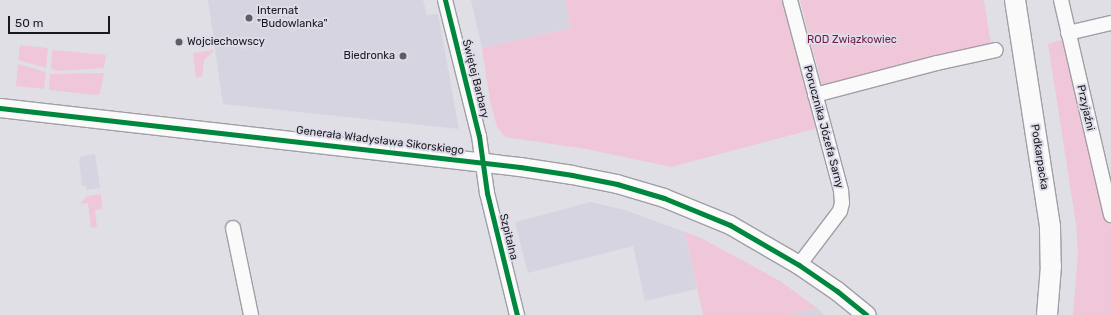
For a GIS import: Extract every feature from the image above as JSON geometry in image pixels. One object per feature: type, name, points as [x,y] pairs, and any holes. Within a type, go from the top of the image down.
[{"type":"main road","name":"Podkarpacka","points":[[1015,0],[1050,227],[1051,266],[1047,315]]},
{"type":"street","name":"Świętej Barbary","points":[[445,0],[479,136],[483,163]]},
{"type":"street","name":"Porucznika Józefa Sarny","points":[[790,0],[841,190],[842,203],[840,211],[800,266]]},
{"type":"street","name":"Przyjaźni","points":[[1061,0],[1111,215]]},
{"type":"street","points":[[1068,33],[1111,23]]},
{"type":"street","points":[[815,95],[937,63],[996,50]]},
{"type":"street","name":"Generała Władysława Sikorskiego","points":[[0,108],[483,163],[572,174],[617,184],[664,198],[730,225],[800,266],[837,291],[867,315]]},
{"type":"street","name":"Szpitalna","points":[[483,163],[487,193],[517,315]]},
{"type":"street","points":[[233,228],[251,315]]},
{"type":"shaded area","points":[[208,0],[423,0],[427,15],[438,14],[459,129],[223,104]]},
{"type":"shaded area","points":[[471,0],[565,0],[571,28],[482,48]]},
{"type":"shaded area","points":[[95,154],[100,188],[87,190],[86,186],[82,186],[79,160],[81,156]]},
{"type":"shaded area","points":[[591,202],[625,210],[685,232],[697,289],[645,301],[633,246],[528,273],[515,222]]},
{"type":"shaded area","points":[[817,308],[825,315],[787,315]]},
{"type":"green space","points":[[565,0],[782,0],[818,128],[671,167],[586,149],[505,137],[497,127],[490,101],[482,48],[571,28]]},
{"type":"green space","name":"ROD Związkowiec","points":[[800,0],[984,0],[991,45],[823,89]]},
{"type":"green space","points":[[1063,39],[1111,228],[1111,315],[1073,315],[1078,253],[1076,224],[1048,44]]},
{"type":"green space","points":[[20,45],[48,48],[46,68],[18,60]]},
{"type":"green space","points":[[52,50],[106,55],[104,68],[58,71],[51,69]]},
{"type":"green space","points":[[214,51],[204,60],[202,77],[196,78],[193,53]]},
{"type":"green space","points":[[18,64],[46,72],[44,89],[16,86]]},
{"type":"green space","points":[[104,73],[100,93],[97,95],[49,90],[50,74]]},
{"type":"green space","points":[[101,194],[102,209],[95,210],[97,227],[91,228],[88,203],[80,204],[87,196]]},
{"type":"green space","points":[[685,232],[699,237],[780,281],[817,308],[787,315],[703,315]]},
{"type":"cycle path","points":[[445,0],[479,136],[487,193],[517,315]]},
{"type":"cycle path","points":[[0,108],[520,167],[617,184],[664,198],[730,225],[799,265],[837,291],[867,315]]},
{"type":"place","name":"Internat \"Budowlanka\"","points":[[249,18]]},
{"type":"place","name":"Wojciechowscy","points":[[179,42]]},
{"type":"place","name":"Biedronka","points":[[403,56]]}]
